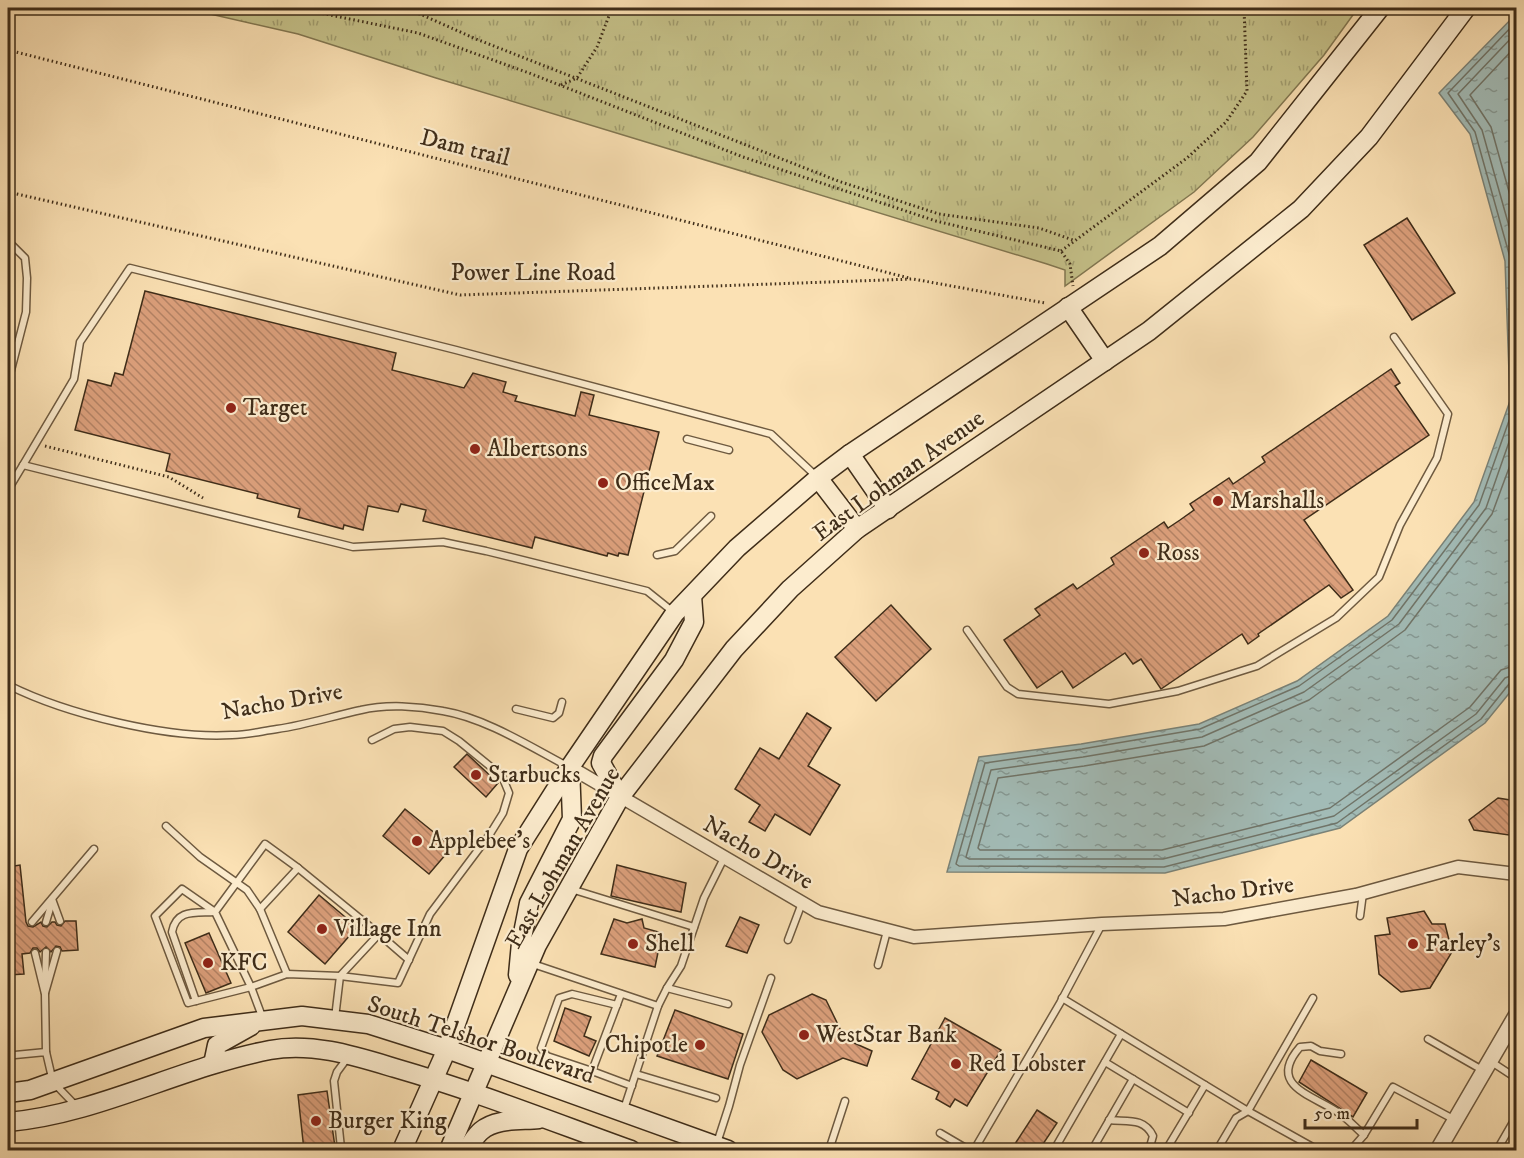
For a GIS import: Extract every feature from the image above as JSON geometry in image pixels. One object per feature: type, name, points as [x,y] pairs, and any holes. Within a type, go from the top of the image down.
[{"type":"main road","name":"East Lohman Avenue","points":[[402,1150],[447,1049],[518,849],[570,767],[675,613],[737,548],[818,478],[850,454],[1160,246],[1258,162],[1380,8]]},
{"type":"main road","name":"East Lohman Avenue","points":[[449,1150],[537,945],[620,797],[734,649],[790,589],[858,529],[1149,331],[1301,209],[1369,137],[1466,8]]},
{"type":"main road","points":[[1068,307],[1105,362]]},
{"type":"main road","points":[[850,454],[888,509]]},
{"type":"main road","points":[[818,478],[858,529]]},
{"type":"main road","points":[[620,797],[602,763],[603,756],[674,660],[694,622],[692,596]]},
{"type":"main road","points":[[517,992],[521,943],[529,903],[572,819],[570,767]]},
{"type":"main road","name":"South Telshor Boulevard","points":[[8,1093],[30,1090],[204,1028],[302,1016],[368,1024],[447,1049],[722,1148]]},
{"type":"main road","points":[[213,1064],[217,1045],[263,1019]]},
{"type":"main road","points":[[8,1122],[35,1119],[78,1108],[213,1064],[272,1050],[305,1047],[349,1055],[434,1079],[631,1150]]},
{"type":"main road","points":[[466,1150],[481,1131],[489,1126],[501,1122],[544,1119]]},
{"type":"street","name":"Nacho Drive","points":[[570,767],[818,912],[914,937],[1102,924],[1224,920],[1363,893],[1458,867],[1516,874]]},
{"type":"street","points":[[1438,1150],[1516,1016]]},
{"type":"lane","points":[[8,245],[13,246],[25,258],[27,278],[26,312],[8,382]]},
{"type":"lane","points":[[8,490],[74,379],[80,342],[130,268],[456,350],[771,434],[818,478]]},
{"type":"lane","points":[[967,630],[1007,687],[1018,694],[1109,704],[1178,691],[1257,666],[1336,618],[1379,577],[1400,525],[1437,458],[1448,414],[1394,337]]},
{"type":"lane","points":[[687,440],[729,450]]},
{"type":"lane","points":[[23,465],[353,547],[443,542],[486,550],[647,591],[675,613]]},
{"type":"lane","points":[[657,555],[675,551],[711,516]]},
{"type":"lane","name":"Nacho Drive","points":[[8,686],[97,717],[143,728],[208,735],[233,735],[280,729],[364,709],[403,707],[444,711],[489,726],[570,767]]},
{"type":"lane","points":[[516,709],[553,718],[559,713],[562,702]]},
{"type":"lane","points":[[263,1019],[251,987],[215,912],[182,889],[155,916],[188,1003],[251,987],[287,974],[340,976],[398,983],[430,914],[503,813],[509,793],[502,776],[459,741],[442,731],[410,727],[394,729],[372,740]]},
{"type":"lane","points":[[166,826],[200,857],[247,890],[260,909],[287,974]]},
{"type":"lane","points":[[196,1001],[172,932],[174,922],[181,915],[215,912],[265,844],[298,868],[409,960]]},
{"type":"lane","points":[[32,922],[94,849]]},
{"type":"lane","points":[[623,1113],[658,1006],[681,966],[704,898],[724,858]]},
{"type":"lane","points":[[260,909],[298,868]]},
{"type":"lane","points":[[569,888],[693,927]]},
{"type":"lane","points":[[1360,916],[1363,893]]},
{"type":"lane","points":[[52,899],[60,921]]},
{"type":"lane","points":[[46,922],[52,899]]},
{"type":"lane","points":[[788,940],[802,903]]},
{"type":"lane","points":[[974,1150],[1102,924]]},
{"type":"lane","points":[[878,965],[887,931]]},
{"type":"lane","points":[[335,1019],[340,976],[379,934]]},
{"type":"lane","points":[[45,993],[57,951]]},
{"type":"lane","points":[[46,952],[45,1052],[53,1082],[78,1108]]},
{"type":"lane","points":[[35,953],[45,993]]},
{"type":"lane","points":[[529,963],[658,1006]]},
{"type":"lane","points":[[722,1148],[729,1107],[740,1065],[771,978]]},
{"type":"lane","points":[[667,988],[728,1004]]},
{"type":"lane","points":[[617,1005],[572,994],[559,998],[541,1048],[547,1056],[632,1086]]},
{"type":"lane","points":[[592,1071],[621,994]]},
{"type":"lane","points":[[1062,998],[1248,1111],[1318,1150]]},
{"type":"lane","points":[[1217,1150],[1236,1118],[1248,1111],[1313,998]]},
{"type":"lane","points":[[1054,1150],[1121,1034]]},
{"type":"lane","points":[[1428,1039],[1516,1078]]},
{"type":"lane","points":[[1341,1054],[1320,1051],[1311,1046],[1300,1047],[1287,1069],[1288,1076],[1296,1089],[1340,1114],[1364,1135]]},
{"type":"lane","points":[[15,1055],[45,1052]]},
{"type":"lane","points":[[339,1150],[341,1148],[334,1081],[349,1055]]},
{"type":"lane","points":[[1105,1062],[1189,1113]]},
{"type":"lane","points":[[636,1074],[716,1098]]},
{"type":"lane","points":[[1092,1150],[1133,1079]]},
{"type":"lane","points":[[1166,1150],[1206,1085]]},
{"type":"lane","points":[[1352,1150],[1364,1135],[1393,1087],[1456,1120]]},
{"type":"lane","points":[[829,1150],[845,1101]]},
{"type":"lane","points":[[1497,1150],[1516,1117]]},
{"type":"lane","points":[[1109,1120],[1141,1123],[1150,1130],[1153,1136],[1149,1150]]},
{"type":"lane","points":[[940,1133],[969,1150]]},
{"type":"path","points":[[296,8],[418,33],[561,85],[743,157],[936,221],[1061,251],[1070,264],[1074,284],[1068,307]]},
{"type":"path","points":[[383,8],[420,15],[838,181],[939,214],[1040,228],[1073,240]]},
{"type":"path","points":[[561,85],[577,78],[597,46],[612,8]]},
{"type":"path","points":[[1061,251],[1187,158],[1226,122],[1247,91],[1244,8]]},
{"type":"path","name":"Dam trail","points":[[8,50],[913,279]]},
{"type":"path","name":"Power Line Road","points":[[8,192],[460,295],[913,279],[1068,307]]},
{"type":"path","points":[[36,444],[168,477],[205,500]]},
{"type":"green space","points":[[184,8],[1358,8],[1324,55],[1253,137],[1194,192],[1065,286],[1065,270],[1047,264],[298,34]]},
{"type":"water","points":[[1516,14],[1516,685],[1485,723],[1340,828],[1165,873],[947,872],[979,757],[1081,744],[1199,724],[1297,681],[1388,616],[1474,502],[1510,401],[1505,261],[1470,134],[1439,93]]},
{"type":"building","points":[[1407,218],[1455,293],[1412,320],[1364,245]]},
{"type":"building","points":[[145,291],[396,353],[392,370],[464,388],[473,373],[506,382],[503,392],[517,396],[515,401],[575,416],[581,392],[594,395],[589,415],[659,432],[628,555],[619,553],[618,556],[608,553],[607,556],[535,537],[532,548],[423,521],[426,510],[401,504],[398,512],[368,506],[363,530],[344,525],[343,529],[298,517],[300,509],[257,498],[258,494],[166,471],[170,454],[75,430],[88,380],[111,386],[115,373],[123,375]]},
{"type":"building","points":[[1391,369],[1400,383],[1395,386],[1429,435],[1304,520],[1353,590],[1341,598],[1329,585],[1258,634],[1259,636],[1248,644],[1242,634],[1161,689],[1141,659],[1133,664],[1125,653],[1073,688],[1062,671],[1037,688],[1004,640],[1040,615],[1035,609],[1073,584],[1077,589],[1114,564],[1111,558],[1164,522],[1168,528],[1180,520],[1194,510],[1190,504],[1229,478],[1233,484],[1265,462],[1262,457]]},
{"type":"building","points":[[891,605],[931,649],[876,701],[835,657]]},
{"type":"building","points":[[807,713],[831,728],[808,766],[840,785],[810,835],[775,814],[765,831],[749,822],[760,805],[735,789],[760,748],[779,759]]},
{"type":"building","name":"Starbucks","points":[[467,754],[498,783],[486,797],[454,767]]},
{"type":"building","points":[[1498,798],[1516,801],[1516,836],[1474,830],[1469,820]]},
{"type":"building","name":"Applebee's","points":[[405,809],[452,847],[429,874],[383,836]]},
{"type":"building","points":[[20,865],[28,926],[33,927],[41,922],[47,927],[55,922],[61,926],[65,921],[76,921],[78,950],[62,951],[56,946],[51,952],[46,947],[40,952],[37,948],[33,948],[30,953],[22,954],[24,974],[8,975],[8,867]]},
{"type":"building","name":"Shell","points":[[617,865],[686,883],[681,912],[611,896]]},
{"type":"building","name":"Village Inn","points":[[319,895],[357,927],[325,964],[288,932]]},
{"type":"building","name":"Farley's","points":[[1424,911],[1432,924],[1445,924],[1452,952],[1430,988],[1401,992],[1379,974],[1375,936],[1390,934],[1387,918]]},
{"type":"building","points":[[740,917],[759,925],[747,953],[726,946]]},
{"type":"building","name":"Shell","points":[[614,919],[627,923],[642,919],[644,928],[662,933],[655,967],[601,954]]},
{"type":"building","name":"KFC","points":[[209,933],[231,983],[206,993],[185,943]]},
{"type":"building","name":"WestStar Bank","points":[[812,994],[826,1000],[845,1039],[872,1051],[867,1066],[843,1058],[797,1079],[783,1070],[762,1032],[769,1015]]},
{"type":"building","points":[[565,1008],[591,1017],[584,1036],[596,1041],[589,1056],[554,1041]]},
{"type":"building","name":"Chipotle","points":[[675,1010],[743,1034],[728,1079],[657,1056]]},
{"type":"building","name":"Red Lobster","points":[[945,1018],[1001,1050],[967,1106],[955,1099],[950,1107],[936,1099],[939,1092],[912,1079]]},
{"type":"building","points":[[1311,1060],[1367,1093],[1353,1117],[1299,1082]]},
{"type":"building","name":"Burger King","points":[[327,1091],[335,1147],[304,1150],[298,1095]]},
{"type":"building","points":[[1037,1110],[1057,1123],[1039,1150],[1011,1150]]},
{"type":"place","name":"Target","points":[[231,408]]},
{"type":"place","name":"Albertsons","points":[[475,449]]},
{"type":"place","name":"OfficeMax","points":[[603,483]]},
{"type":"place","name":"Marshalls","points":[[1218,501]]},
{"type":"place","name":"Ross","points":[[1144,553]]},
{"type":"place","name":"Starbucks","points":[[476,775]]},
{"type":"place","name":"Applebee's","points":[[417,841]]},
{"type":"place","name":"Village Inn","points":[[322,929]]},
{"type":"place","name":"Shell","points":[[633,944]]},
{"type":"place","name":"Farley's","points":[[1413,944]]},
{"type":"place","name":"KFC","points":[[208,963]]},
{"type":"place","name":"WestStar Bank","points":[[804,1035]]},
{"type":"place","name":"Chipotle","points":[[700,1045]]},
{"type":"place","name":"Red Lobster","points":[[956,1064]]},
{"type":"place","name":"Burger King","points":[[316,1121]]}]
